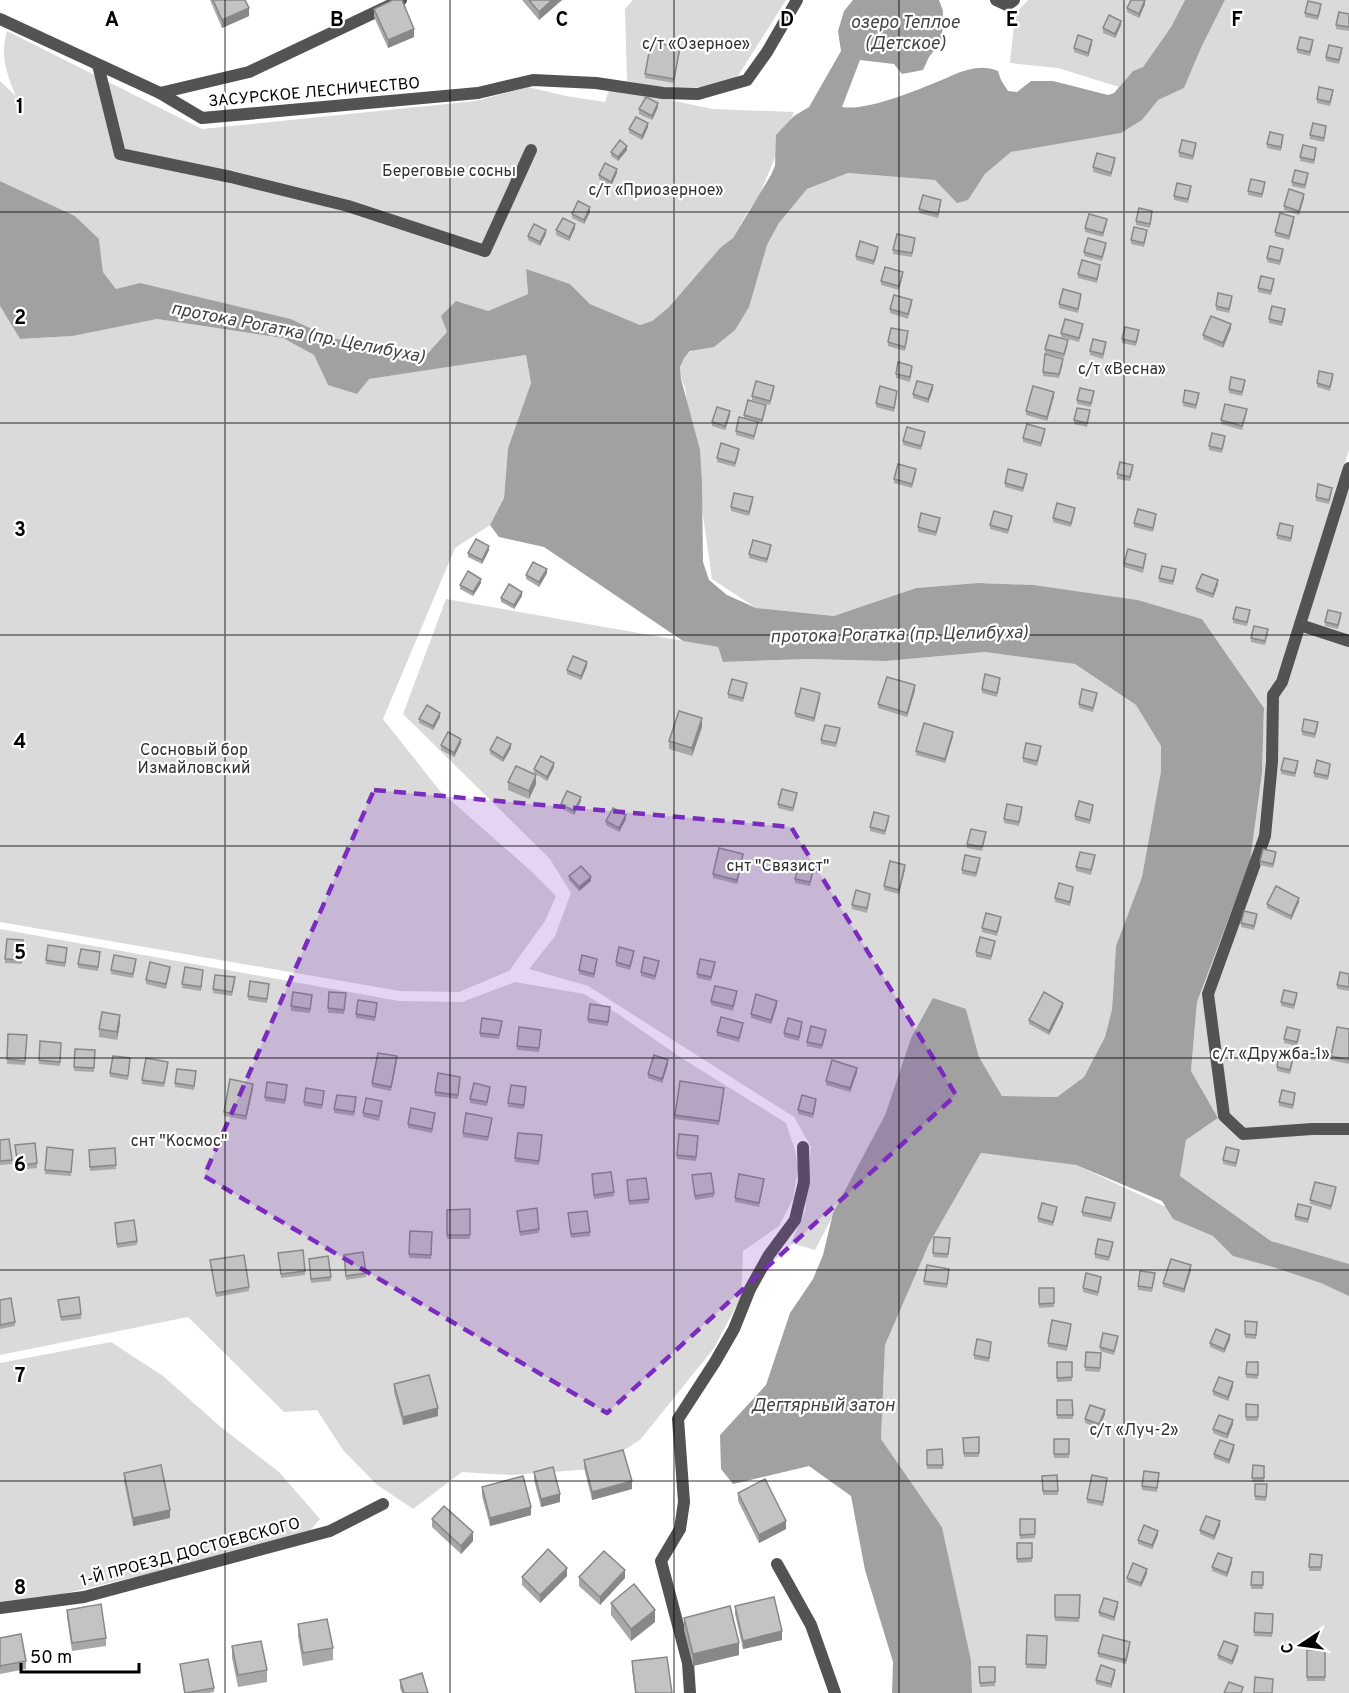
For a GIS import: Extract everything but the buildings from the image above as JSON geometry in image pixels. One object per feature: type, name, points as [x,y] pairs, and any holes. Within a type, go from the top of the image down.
[{"type":"street","name":"ЗАСУРСКОЕ ЛЕСНИЧЕСТВО","points":[[160,93],[249,72],[401,0]]},
{"type":"street","name":"ЗАСУРСКОЕ ЛЕСНИЧЕСТВО","points":[[0,19],[160,93],[202,118],[478,93],[533,80],[596,83],[663,93],[699,94],[747,80],[767,52],[797,0]]},
{"type":"street","points":[[996,0],[1007,5],[1014,0]]},
{"type":"street","points":[[98,65],[120,154],[231,177],[348,206],[485,251],[531,150]]},
{"type":"street","points":[[1349,468],[1282,682],[1273,695],[1272,762],[1265,836],[1208,994],[1224,1116],[1243,1134],[1349,1129]]},
{"type":"street","points":[[1300,625],[1349,641]]},
{"type":"street","points":[[690,1693],[688,1663],[661,1561],[680,1528],[684,1502],[678,1419],[716,1362],[734,1329],[750,1289],[770,1255],[795,1220],[804,1182],[803,1147]]},
{"type":"street","name":"1-Й ПРОЕЗД ДОСТОЕВСКОГО","points":[[0,1608],[84,1597],[330,1531],[382,1504]]},
{"type":"street","points":[[777,1564],[811,1625],[836,1693]]},
{"type":"highlighted area","points":[[374,790],[791,827],[956,1095],[607,1413],[204,1176]]},
{"type":"green space","name":"с/т «Озерное»","points":[[633,0],[786,0],[738,76],[711,87],[665,88],[627,81],[625,9]]},
{"type":"green space","points":[[1028,0],[1185,0],[1171,27],[1143,67],[1133,71],[1119,87],[1058,68],[1010,63],[1015,14]]},
{"type":"green space","name":"с/т «Весна»","points":[[1225,0],[1349,0],[1349,450],[1280,670],[1265,706],[1285,688],[1304,632],[1349,645],[1349,1268],[1271,1241],[1180,1176],[1186,1140],[1218,1118],[1191,1071],[1197,1002],[1250,862],[1262,773],[1264,708],[1202,619],[1138,600],[1034,585],[979,583],[916,588],[835,616],[756,608],[712,579],[685,388],[680,368],[683,359],[690,352],[714,347],[761,263],[767,245],[779,223],[807,189],[848,173],[935,180],[957,202],[968,200],[985,174],[1011,152],[1121,133],[1142,120],[1157,100],[1184,88]]},
{"type":"green space","points":[[7,31],[202,129],[476,101],[528,87],[605,102],[610,87],[712,109],[794,112],[759,196],[733,238],[721,247],[668,308],[652,321],[640,325],[590,304],[570,284],[526,270],[528,294],[447,332],[428,353],[331,338],[291,319],[209,300],[116,289],[103,272],[99,239],[75,216],[0,181],[0,81],[16,96],[5,64],[4,48]]},
{"type":"green space","name":"Сосновый бор Измайловский","points":[[0,306],[20,339],[73,336],[157,319],[283,338],[314,355],[328,385],[526,355],[531,383],[508,448],[504,498],[490,525],[455,548],[383,719],[440,791],[530,870],[556,896],[545,921],[509,971],[459,992],[400,991],[0,922]]},
{"type":"green space","points":[[1349,486],[1349,636],[1306,623]]},
{"type":"green space","name":"снт \"Связист\"","points":[[446,599],[718,647],[723,662],[808,659],[886,661],[985,652],[1075,664],[1136,705],[1161,746],[1161,771],[1142,877],[1116,946],[1112,1009],[1105,1037],[1084,1077],[1057,1097],[1002,1096],[979,1057],[966,1009],[911,1038],[885,1115],[815,1250],[791,1243],[805,1211],[811,1147],[794,1117],[588,986],[529,969],[555,936],[571,893],[550,859],[403,714]]},
{"type":"green space","name":"снт \"Космос\"","points":[[0,929],[399,1001],[462,1002],[515,982],[584,994],[786,1123],[795,1150],[798,1169],[793,1199],[779,1226],[743,1251],[741,1297],[714,1348],[640,1440],[594,1469],[511,1475],[462,1472],[413,1509],[376,1484],[343,1450],[317,1410],[284,1412],[188,1317],[0,1355]]},
{"type":"green space","name":"с/т «Луч-2»","points":[[981,1153],[1076,1165],[1349,1292],[1349,1693],[972,1693],[971,1660],[942,1527],[881,1439],[885,1345],[929,1244]]},
{"type":"green space","points":[[111,1342],[163,1376],[222,1428],[279,1472],[320,1519],[308,1533],[273,1544],[0,1609],[0,1363]]},
{"type":"water","points":[[853,0],[939,0],[943,11],[942,40],[929,57],[923,70],[902,74],[894,64],[860,60],[842,107],[852,108],[887,100],[964,71],[981,68],[998,71],[1008,91],[1017,92],[1031,81],[1053,81],[1108,95],[1114,93],[1133,71],[1143,67],[1171,27],[1185,0],[1225,0],[1184,88],[1158,100],[1142,120],[1121,133],[1011,152],[985,174],[968,200],[957,203],[935,180],[848,173],[807,189],[779,223],[767,245],[749,307],[735,330],[714,347],[690,351],[680,367],[681,379],[700,450],[703,562],[709,580],[727,595],[756,608],[834,616],[916,588],[978,583],[1034,585],[1138,600],[1202,619],[1264,708],[1262,773],[1250,862],[1197,1002],[1191,1071],[1218,1118],[1186,1140],[1180,1176],[1271,1241],[1349,1264],[1349,1296],[1321,1283],[1233,1256],[1213,1236],[1173,1219],[1162,1201],[1076,1165],[981,1153],[929,1244],[885,1345],[881,1439],[942,1527],[971,1660],[972,1693],[892,1693],[893,1662],[865,1570],[851,1496],[809,1466],[733,1484],[721,1469],[720,1435],[766,1385],[790,1313],[813,1279],[823,1255],[833,1213],[885,1115],[911,1038],[933,998],[966,1009],[979,1057],[1002,1096],[1057,1097],[1084,1077],[1105,1037],[1112,1009],[1116,946],[1142,877],[1161,771],[1161,746],[1136,705],[1075,664],[985,652],[886,661],[808,659],[723,662],[718,647],[683,641],[544,547],[499,537],[490,525],[504,498],[508,448],[531,383],[526,355],[369,379],[357,394],[328,385],[314,355],[283,338],[157,319],[73,336],[20,339],[0,306],[0,181],[75,216],[99,239],[103,272],[116,289],[140,283],[291,319],[331,338],[428,353],[447,332],[441,316],[456,301],[488,311],[528,294],[526,269],[570,284],[590,304],[640,325],[652,321],[668,308],[721,247],[733,238],[775,166],[776,135],[794,116],[809,107],[841,51],[838,31],[844,11]]},
{"type":"water label","name":"озеро Теплое (Детское)","points":[[905,32]]},
{"type":"water label","name":"протока Рогатка (пр. Целибуха)","points":[[298,332]]},
{"type":"water label","name":"протока Рогатка (пр. Целибуха)","points":[[899,634]]},
{"type":"water label","name":"Дегтярный затон","points":[[823,1405]]},
{"type":"park label","name":"Береговые сосны","points":[[449,170]]},
{"type":"park label","name":"с/т «Приозерное»","points":[[656,189]]},
{"type":"park label","name":"с/т «Дружба-1»","points":[[1271,1053]]}]
